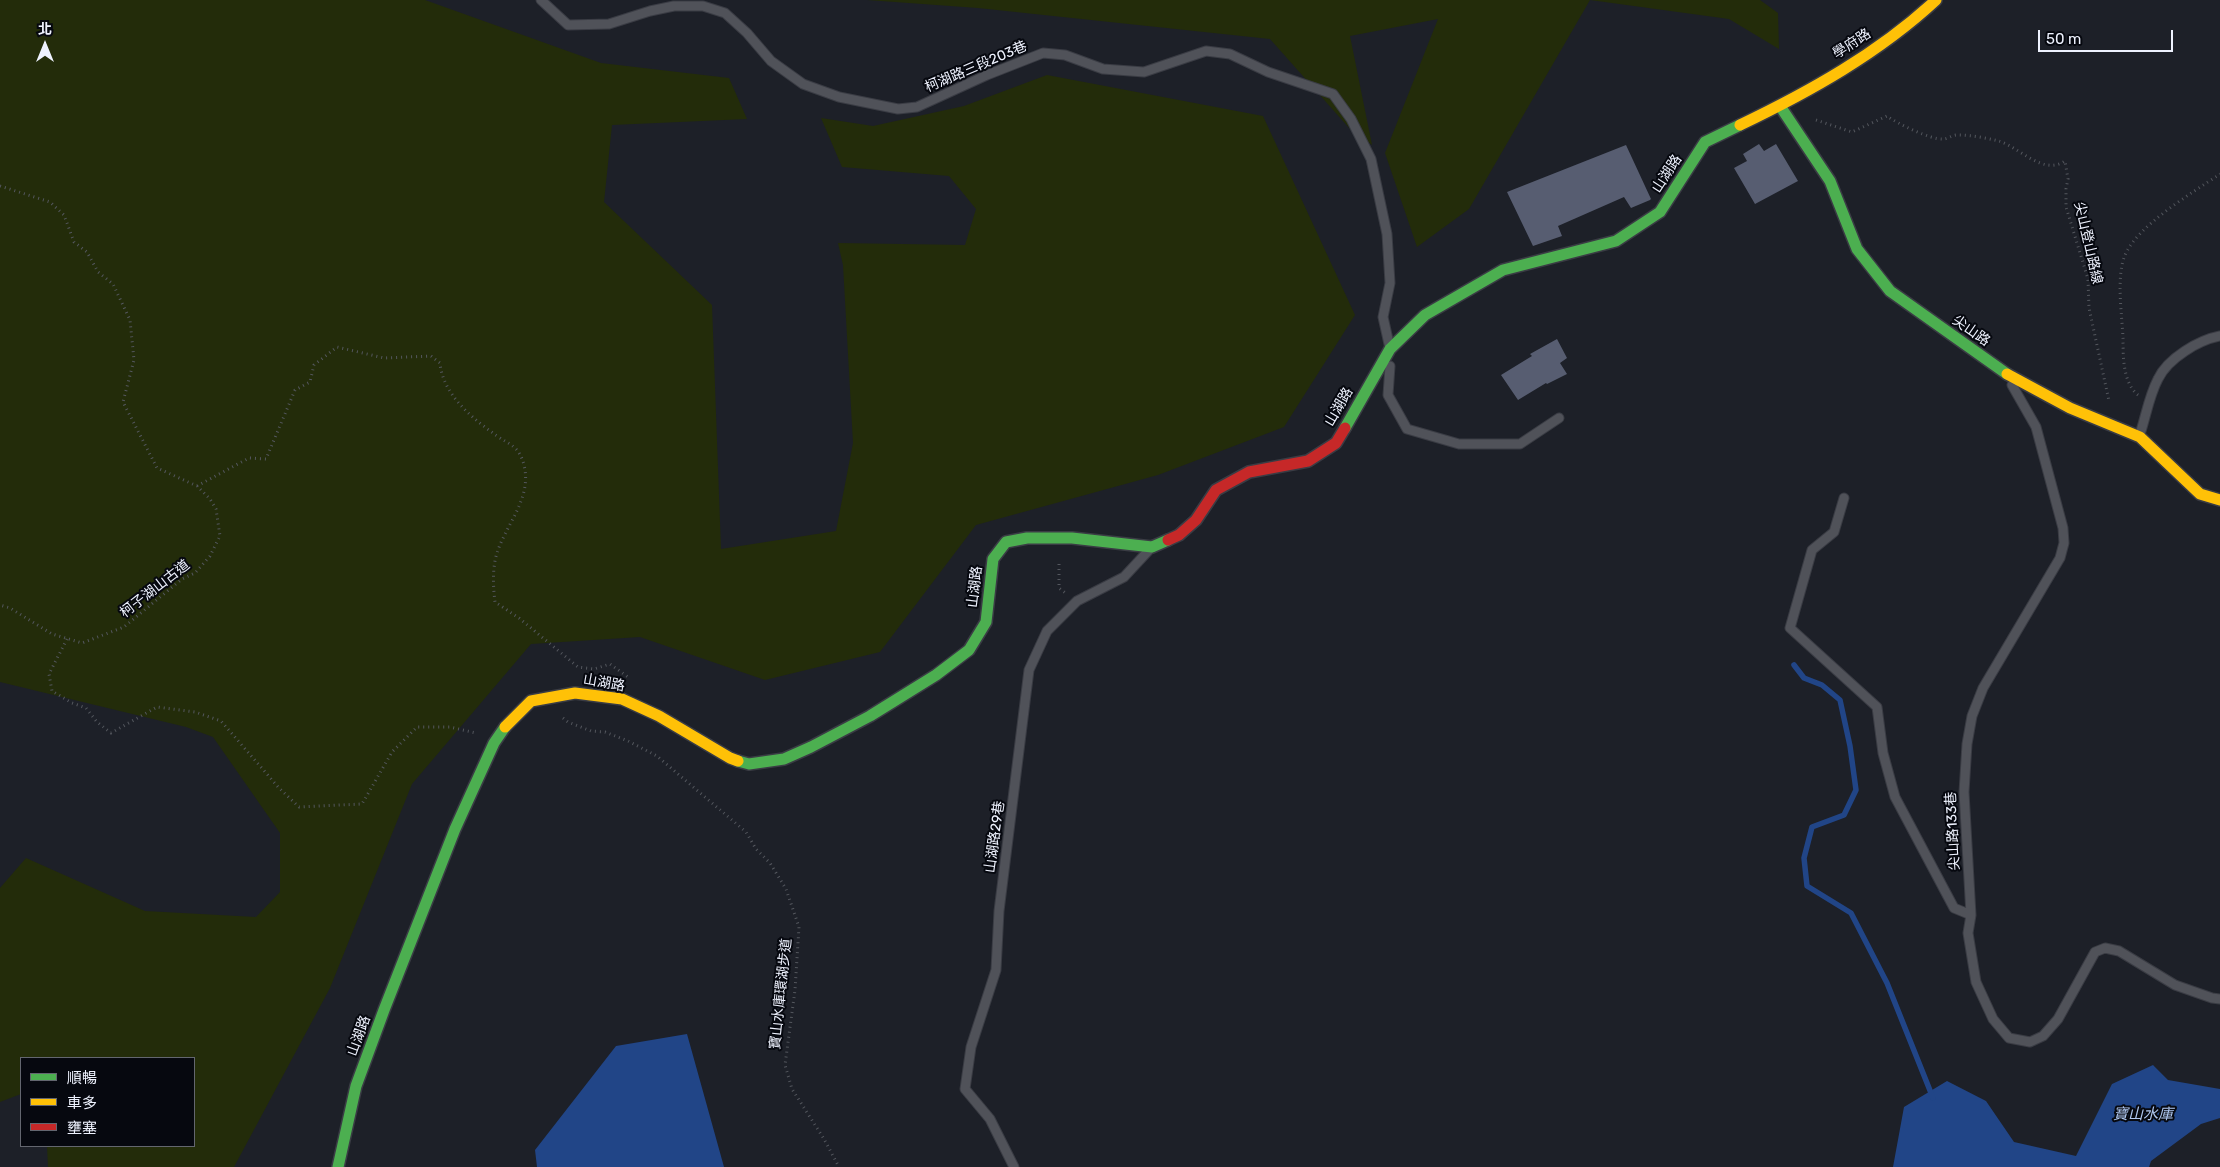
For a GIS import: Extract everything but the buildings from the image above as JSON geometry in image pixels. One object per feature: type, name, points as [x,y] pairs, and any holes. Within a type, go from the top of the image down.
[{"type":"street","name":"學府路","points":[[1780,106],[1866,55],[1921,14],[1936,0]]},
{"type":"street","name":"山湖路","points":[[338,1167],[356,1086],[455,828],[479,773],[499,736],[510,720],[531,702],[543,698],[576,693],[622,699],[659,716],[730,758],[749,764],[784,759],[811,747],[870,716],[936,675],[969,650],[986,622],[993,558],[1006,542],[1027,538],[1072,538],[1139,544],[1152,547],[1179,535],[1196,520],[1216,490],[1249,472],[1308,461],[1336,443],[1390,349],[1425,315],[1503,270],[1616,241],[1660,212],[1705,142],[1780,106]]},
{"type":"street","name":"尖山路","points":[[1780,106],[1830,180],[1857,250],[1890,291],[2006,374],[2070,408],[2140,437],[2200,494],[2220,500]]},
{"type":"lane","name":"柯湖路三段203巷","points":[[541,0],[568,24],[609,24],[650,11],[674,6],[703,6],[725,13],[747,33],[771,61],[803,84],[839,97],[898,109],[917,108],[987,75],[1043,53],[1065,55],[1103,69],[1144,72],[1206,51],[1230,54],[1268,72],[1333,94],[1351,119],[1371,159],[1387,234],[1390,283],[1383,317],[1390,349],[1388,395],[1407,429],[1459,444],[1520,444],[1559,418]]},
{"type":"lane","points":[[2140,437],[2148,404],[2159,377],[2192,345],[2220,336]]},
{"type":"lane","name":"尖山路133巷","points":[[2006,374],[2036,427],[2063,528],[2064,543],[2060,558],[1983,688],[1972,716],[1966,744],[1964,792],[1971,915],[1968,933],[1976,982],[1993,1020],[2009,1038],[2030,1042],[2043,1036],[2058,1020],[2095,952],[2106,948],[2119,951],[2175,985],[2220,999]]},
{"type":"lane","points":[[1844,498],[1834,532],[1812,550],[1790,628],[1877,706],[1883,753],[1895,797],[1954,908],[1971,915]]},
{"type":"lane","name":"山湖路29巷","points":[[1014,1167],[990,1119],[965,1089],[971,1047],[996,970],[999,912],[1029,670],[1047,631],[1077,601],[1124,577],[1152,547]]},
{"type":"path","name":"尖山登山路線","points":[[1812,116],[1818,122],[1852,132],[1887,116],[1902,126],[1942,140],[1955,135],[1976,137],[2001,142],[2041,164],[2061,164],[2065,160],[2068,179],[2066,206],[2088,279],[2089,308],[2109,404]]},
{"type":"path","points":[[2148,404],[2134,392],[2126,376],[2121,277],[2125,255],[2144,229],[2220,174]]},
{"type":"path","name":"柯子湖山古道","points":[[0,186],[50,202],[64,215],[74,242],[87,252],[98,272],[113,284],[130,320],[134,360],[123,402],[157,468],[197,486],[210,499],[216,509],[220,536],[210,556],[195,573],[182,579],[164,596],[124,627],[82,643],[52,634],[10,608],[0,605]]},
{"type":"path","points":[[197,486],[249,458],[266,459],[295,390],[310,382],[314,365],[337,347],[384,358],[431,356],[440,363],[441,376],[456,401],[497,436],[516,447],[524,465],[525,487],[518,510],[497,552],[493,584],[495,602],[518,618],[578,668],[594,669],[610,664],[634,681]]},
{"type":"path","points":[[1059,564],[1058,588],[1077,601]]},
{"type":"path","points":[[66,639],[49,674],[52,691],[72,703],[86,708],[97,722],[111,733],[157,707],[195,712],[221,722],[279,788],[299,807],[362,804],[392,752],[417,727],[450,727],[499,736]]},
{"type":"path","name":"寶山水庫環湖步道","points":[[543,698],[568,722],[591,731],[605,732],[628,740],[657,756],[746,832],[756,849],[770,863],[786,889],[799,927],[795,990],[785,1065],[792,1089],[824,1138],[839,1167]]},
{"type":"green space","points":[[0,0],[425,0],[601,63],[729,78],[747,119],[612,125],[604,202],[712,305],[721,549],[836,531],[853,443],[843,265],[838,243],[965,245],[976,209],[949,176],[842,167],[821,118],[873,126],[964,106],[1047,75],[1263,116],[1355,315],[1284,427],[1158,475],[976,525],[880,652],[765,680],[640,637],[531,644],[412,784],[330,988],[234,1167],[48,1167],[47,1147],[195,1147],[195,1057],[20,1057],[20,1094],[0,1102],[0,888],[26,858],[145,911],[256,917],[280,892],[280,833],[213,737],[186,727],[0,682]]},
{"type":"green space","points":[[867,0],[1590,0],[1469,209],[1417,247],[1385,153],[1438,19],[1350,36],[1372,145],[1350,129],[1270,39],[978,8]]},
{"type":"green space","points":[[1590,0],[1760,0],[1778,13],[1779,49],[1729,19]]},
{"type":"water","points":[[687,1034],[724,1167],[537,1167],[535,1150],[616,1046]]},
{"type":"water","name":"寶山水庫","points":[[2153,1065],[2168,1080],[2220,1089],[2220,1118],[2201,1124],[2151,1161],[2149,1167],[1893,1167],[1904,1107],[1947,1081],[1986,1101],[2014,1142],[2076,1156],[2112,1084]]},
{"type":"waterway","points":[[1794,665],[1804,678],[1822,685],[1840,700],[1850,746],[1856,790],[1844,815],[1812,827],[1804,858],[1807,886],[1851,913],[1887,983],[1933,1098]]},
{"type":"traffic: fast","points":[[1780,106],[1830,181],[1857,249],[1890,291],[2007,374]]},
{"type":"traffic: fast","points":[[1345,428],[1390,349],[1425,315],[1503,270],[1616,241],[1660,212],[1705,142],[1740,125]]},
{"type":"traffic: fast","points":[[738,761],[749,764],[784,759],[811,747],[870,716],[936,675],[969,650],[986,622],[993,559],[1006,542],[1027,538],[1072,538],[1152,547],[1168,540]]},
{"type":"traffic: fast","points":[[338,1167],[356,1086],[384,1010],[455,829],[494,743],[505,727]]},
{"type":"traffic: slow","points":[[1740,125],[1792,99],[1842,70],[1891,37],[1936,0]]},
{"type":"traffic: slow","points":[[2007,374],[2070,408],[2140,437],[2200,494],[2220,500]]},
{"type":"traffic: slow","points":[[505,727],[531,701],[575,693],[622,699],[659,716],[738,761]]},
{"type":"traffic: jam","points":[[1168,540],[1179,535],[1196,520],[1216,490],[1249,472],[1308,461],[1336,443],[1345,428]]}]
